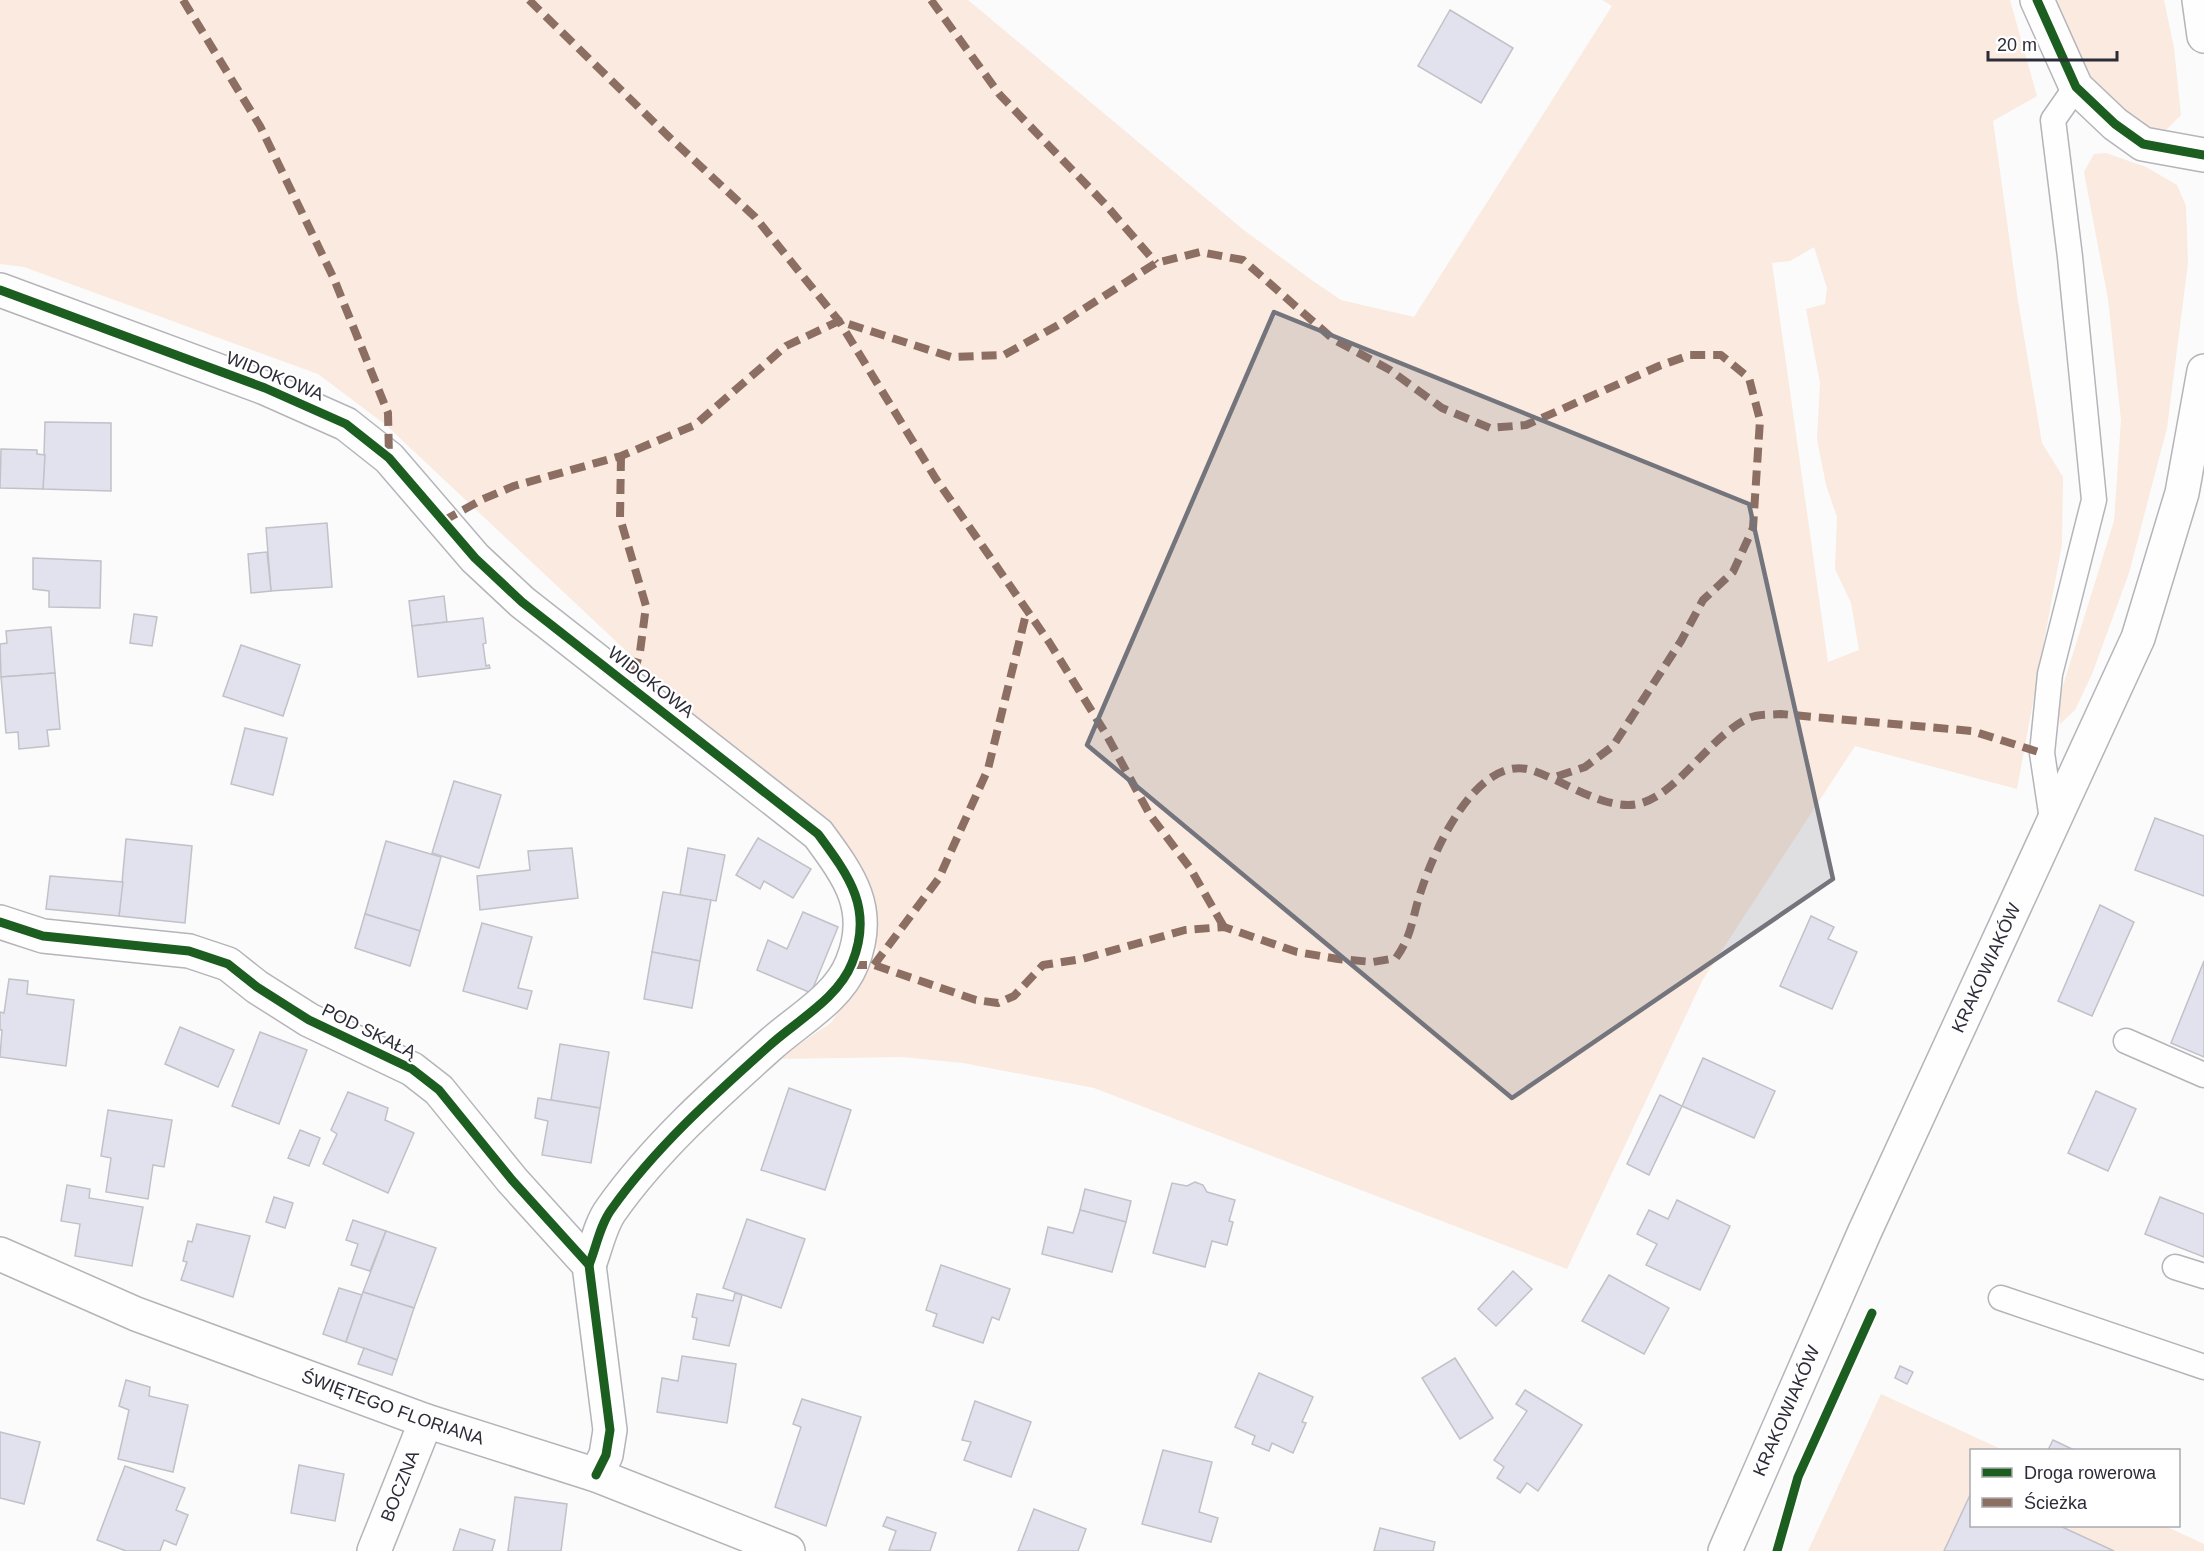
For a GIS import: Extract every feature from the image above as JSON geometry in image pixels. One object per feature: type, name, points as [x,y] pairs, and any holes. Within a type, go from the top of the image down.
[{"type":"street","points":[[2037,0],[2076,87],[2115,124],[2143,144],[2204,155]]},
{"type":"street","points":[[2199,0],[2204,36]]},
{"type":"street","name":"WIDOKOWA","points":[[0,290],[265,388],[346,424],[389,458],[476,558],[522,602],[818,834],[849,875],[857,898],[859,936],[852,965],[828,997],[770,1045],[682,1127],[610,1212],[589,1265]]},
{"type":"street","name":"KRAKOWIAKÓW","points":[[1725,1551],[1879,1199],[2138,638],[2182,493],[2204,371]]},
{"type":"street","name":"POD SKAŁĄ","points":[[0,922],[43,936],[189,951],[228,964],[257,987],[309,1020],[412,1069],[439,1090],[512,1180],[589,1265]]},
{"type":"street","name":"ŚWIĘTEGO FLORIANA","points":[[0,1254],[136,1314],[426,1421],[596,1475],[788,1551]]},
{"type":"street","points":[[589,1265],[610,1430],[606,1455],[596,1475]]},
{"type":"street","name":"BOCZNA","points":[[374,1551],[426,1421]]},
{"type":"lane","points":[[2052,826],[2042,753],[2050,674],[2094,500],[2070,257],[2053,120],[2076,87]]},
{"type":"lane","points":[[2126,1041],[2204,1075]]},
{"type":"lane","points":[[2175,1267],[2204,1276]]},
{"type":"lane","points":[[2001,1298],[2204,1367]]},
{"type":"highlighted area","points":[[1274,312],[1749,504],[1833,879],[1512,1098],[1087,745]]},
{"type":"shaded area","points":[[0,0],[968,0],[1245,231],[1313,281],[1341,300],[1414,317],[1612,6],[1602,0],[2010,0],[2037,96],[1993,121],[2018,301],[2042,443],[2063,477],[2062,544],[2017,789],[1855,746],[1702,981],[1567,1269],[1094,1088],[963,1063],[902,1057],[777,1059],[831,1023],[877,952],[873,899],[840,836],[690,711],[386,425],[318,374],[24,267],[0,264]],"holes":[[[1814,247],[1827,288],[1825,304],[1806,309],[1820,383],[1817,439],[1826,485],[1837,517],[1835,569],[1851,603],[1859,650],[1828,662],[1772,263],[1790,261]]]},
{"type":"shaded area","points":[[2057,0],[2164,0],[2174,48],[2181,115],[2162,134],[2142,131],[2096,93]]},
{"type":"shaded area","points":[[2106,153],[2146,167],[2177,185],[2186,206],[2188,263],[2167,428],[2129,573],[2092,674],[2075,710],[2060,724],[2058,702],[2114,521],[2121,420],[2108,299],[2084,172],[2094,154]]},
{"type":"shaded area","points":[[1881,1394],[2001,1449],[1970,1449],[1970,1527],[2167,1527],[2204,1544],[2204,1551],[1808,1551]]},
{"type":"building","points":[[1450,10],[1513,48],[1481,103],[1418,66]]},
{"type":"building","points":[[45,422],[111,423],[111,491],[43,489]]},
{"type":"building","points":[[1,449],[37,450],[37,454],[45,455],[43,489],[0,488]]},
{"type":"building","points":[[327,523],[332,587],[271,591],[266,528]]},
{"type":"building","points":[[267,552],[271,591],[251,593],[248,554]]},
{"type":"building","points":[[33,558],[101,561],[100,608],[49,607],[49,591],[33,589]]},
{"type":"building","points":[[444,596],[447,622],[412,626],[409,601]]},
{"type":"building","points":[[134,614],[157,617],[152,646],[130,643]]},
{"type":"building","points":[[483,618],[486,666],[489,665],[490,668],[418,677],[412,626]]},
{"type":"building","points":[[51,627],[55,673],[1,677],[0,644],[7,643],[6,631]]},
{"type":"building","points":[[241,645],[300,665],[283,716],[223,696]]},
{"type":"building","points":[[55,673],[60,729],[47,730],[49,746],[19,749],[18,732],[6,733],[1,677]]},
{"type":"building","points":[[245,728],[287,738],[273,795],[231,784]]},
{"type":"building","points":[[454,781],[501,795],[479,868],[432,853]]},
{"type":"building","points":[[2155,818],[2204,836],[2204,896],[2135,870]]},
{"type":"building","points":[[758,838],[811,869],[793,898],[764,881],[760,889],[736,875]]},
{"type":"building","points":[[126,839],[192,846],[185,923],[119,916]]},
{"type":"building","points":[[386,841],[441,857],[420,931],[365,914]]},
{"type":"building","points":[[572,848],[578,898],[480,910],[477,876],[530,870],[528,851]]},
{"type":"building","points":[[688,848],[725,855],[716,901],[680,895]]},
{"type":"building","points":[[50,876],[123,882],[119,916],[46,909]]},
{"type":"building","points":[[663,892],[711,900],[700,961],[652,952]]},
{"type":"building","points":[[2100,905],[2134,922],[2092,1016],[2058,1001]]},
{"type":"building","points":[[803,912],[838,927],[811,993],[757,970],[768,940],[787,949]]},
{"type":"building","points":[[365,914],[420,931],[410,966],[355,948]]},
{"type":"building","points":[[1811,916],[1834,927],[1828,939],[1857,952],[1832,1009],[1780,986]]},
{"type":"building","points":[[482,923],[532,937],[518,988],[532,991],[527,1009],[463,991]]},
{"type":"building","points":[[652,952],[700,961],[692,1008],[644,999]]},
{"type":"building","points":[[2204,961],[2204,1057],[2171,1043]]},
{"type":"building","points":[[9,979],[28,981],[27,994],[74,1000],[66,1066],[0,1057],[2,1030],[0,1030],[0,1012],[4,1013]]},
{"type":"building","points":[[180,1027],[234,1050],[218,1087],[165,1064]]},
{"type":"building","points":[[260,1032],[307,1050],[279,1124],[232,1106]]},
{"type":"building","points":[[560,1044],[609,1052],[600,1108],[551,1100]]},
{"type":"building","points":[[1703,1058],[1775,1091],[1754,1138],[1682,1106]]},
{"type":"building","points":[[789,1088],[851,1110],[825,1190],[761,1170]]},
{"type":"building","points":[[2096,1091],[2136,1109],[2108,1171],[2068,1153]]},
{"type":"building","points":[[348,1092],[388,1108],[385,1120],[414,1133],[388,1193],[323,1164],[337,1134],[331,1130]]},
{"type":"building","points":[[1660,1095],[1682,1106],[1649,1175],[1627,1164]]},
{"type":"building","points":[[538,1098],[600,1108],[591,1163],[542,1155],[548,1121],[535,1118]]},
{"type":"building","points":[[108,1110],[172,1120],[164,1167],[153,1165],[148,1199],[106,1192],[111,1158],[101,1156]]},
{"type":"building","points":[[300,1130],[320,1138],[309,1166],[288,1158]]},
{"type":"building","points":[[1195,1182],[1203,1185],[1207,1192],[1235,1200],[1229,1221],[1233,1222],[1227,1245],[1212,1241],[1205,1267],[1153,1253],[1172,1183],[1187,1186]]},
{"type":"building","points":[[67,1185],[90,1189],[89,1198],[143,1207],[132,1266],[75,1256],[80,1224],[61,1221]]},
{"type":"building","points":[[1085,1189],[1131,1201],[1126,1222],[1080,1210]]},
{"type":"building","points":[[274,1197],[293,1203],[285,1228],[266,1222]]},
{"type":"building","points":[[2160,1197],[2204,1214],[2204,1257],[2145,1234]]},
{"type":"building","points":[[1677,1200],[1730,1226],[1700,1290],[1646,1265],[1657,1244],[1637,1234],[1649,1210],[1668,1219]]},
{"type":"building","points":[[1080,1210],[1126,1222],[1112,1272],[1042,1254],[1048,1227],[1073,1233]]},
{"type":"building","points":[[747,1219],[805,1239],[781,1308],[723,1288]]},
{"type":"building","points":[[353,1220],[386,1231],[370,1271],[351,1265],[358,1244],[346,1240]]},
{"type":"building","points":[[197,1224],[250,1236],[233,1297],[181,1280],[187,1262],[183,1261],[188,1241],[192,1242]]},
{"type":"building","points":[[386,1231],[436,1248],[414,1308],[363,1292]]},
{"type":"building","points":[[941,1265],[1010,1289],[999,1320],[992,1317],[983,1343],[933,1326],[937,1314],[926,1310]]},
{"type":"building","points":[[1513,1271],[1532,1289],[1496,1326],[1478,1309]]},
{"type":"building","points":[[1609,1275],[1669,1308],[1644,1354],[1582,1321]]},
{"type":"building","points":[[339,1288],[362,1295],[346,1342],[323,1334]]},
{"type":"building","points":[[363,1292],[414,1308],[397,1360],[346,1342]]},
{"type":"building","points":[[735,1293],[742,1295],[729,1346],[693,1339],[697,1318],[692,1317],[697,1294],[733,1301]]},
{"type":"building","points":[[364,1348],[397,1360],[392,1375],[358,1364]]},
{"type":"building","points":[[682,1356],[736,1364],[727,1423],[657,1412],[662,1378],[678,1381]]},
{"type":"building","points":[[1455,1358],[1493,1418],[1460,1439],[1422,1378]]},
{"type":"building","points":[[1900,1366],[1913,1372],[1907,1384],[1895,1378]]},
{"type":"building","points":[[1259,1373],[1313,1397],[1302,1422],[1306,1423],[1293,1453],[1272,1443],[1269,1451],[1252,1444],[1255,1436],[1235,1427]]},
{"type":"building","points":[[126,1380],[150,1387],[149,1396],[188,1405],[173,1472],[118,1459],[129,1410],[119,1406]]},
{"type":"building","points":[[1525,1390],[1582,1425],[1538,1491],[1527,1483],[1520,1493],[1497,1478],[1504,1467],[1494,1460],[1527,1411],[1516,1404]]},
{"type":"building","points":[[802,1399],[861,1417],[826,1526],[775,1507],[801,1427],[793,1424]]},
{"type":"building","points":[[975,1401],[1031,1422],[1011,1477],[964,1460],[971,1442],[962,1440]]},
{"type":"building","points":[[0,1432],[40,1442],[24,1504],[0,1498]]},
{"type":"building","points":[[2053,1440],[2072,1449],[2048,1449]]},
{"type":"building","points":[[1163,1450],[1212,1462],[1199,1512],[1218,1518],[1211,1542],[1142,1524]]},
{"type":"building","points":[[299,1465],[344,1474],[335,1521],[291,1513]]},
{"type":"building","points":[[125,1466],[185,1488],[176,1510],[188,1515],[176,1545],[164,1540],[160,1551],[126,1551],[97,1540]]},
{"type":"building","points":[[1970,1495],[1970,1527],[2062,1527],[2114,1551],[1944,1551]]},
{"type":"building","points":[[515,1497],[567,1504],[561,1551],[508,1551]]},
{"type":"building","points":[[1034,1509],[1086,1529],[1078,1551],[1018,1551]]},
{"type":"building","points":[[887,1517],[936,1533],[930,1551],[889,1550],[896,1531],[883,1526]]},
{"type":"building","points":[[1380,1528],[1435,1542],[1433,1551],[1374,1551]]},
{"type":"building","points":[[460,1529],[495,1540],[492,1551],[453,1551]]},
{"type":"marked path","points":[[183,0],[260,126],[334,279],[388,413],[389,458]]},
{"type":"marked path","points":[[529,0],[667,135],[755,217],[839,321],[936,479],[1049,642],[1106,734],[1150,815],[1190,868],[1224,927]]},
{"type":"marked path","points":[[931,0],[1000,95],[1105,204],[1156,263]]},
{"type":"marked path","points":[[443,521],[483,499],[514,486],[621,456],[695,425],[786,346],[839,321],[951,357],[1004,355],[1060,324],[1156,263],[1200,252],[1243,260],[1333,339],[1390,370],[1442,408],[1490,428],[1526,425],[1659,366],[1690,355],[1721,355],[1749,378],[1760,420],[1753,528],[1733,572],[1703,600],[1681,641],[1613,746],[1585,767],[1555,777]]},
{"type":"marked path","points":[[621,456],[620,518],[646,606],[640,652],[630,685]]},
{"type":"marked path","points":[[874,965],[939,878],[988,769],[1027,610]]},
{"type":"marked path","points":[[852,965],[874,965],[976,1000],[998,1003],[1014,996],[1043,965],[1082,959],[1185,930],[1224,927],[1297,952],[1338,959],[1373,962],[1396,958],[1406,941],[1427,873],[1447,830],[1476,790],[1493,776],[1511,769],[1531,770],[1612,803],[1638,804],[1653,798],[1680,778],[1734,727],[1749,718],[1781,714],[1972,731],[2042,753]]},
{"type":"cycle path","points":[[2037,0],[2076,87],[2115,124],[2143,144],[2204,155]]},
{"type":"cycle path","points":[[0,290],[265,388],[346,424],[389,458],[475,558],[522,602],[818,834],[839,864],[855,894],[859,910],[858,944],[846,976],[827,998],[769,1046],[665,1144],[628,1187],[607,1216],[589,1265]]},
{"type":"cycle path","points":[[0,922],[43,936],[189,951],[228,964],[257,987],[309,1020],[412,1069],[439,1090],[512,1180],[589,1265],[610,1430],[606,1455],[596,1475]]},
{"type":"cycle path","points":[[1777,1551],[1798,1477],[1872,1313]]}]
